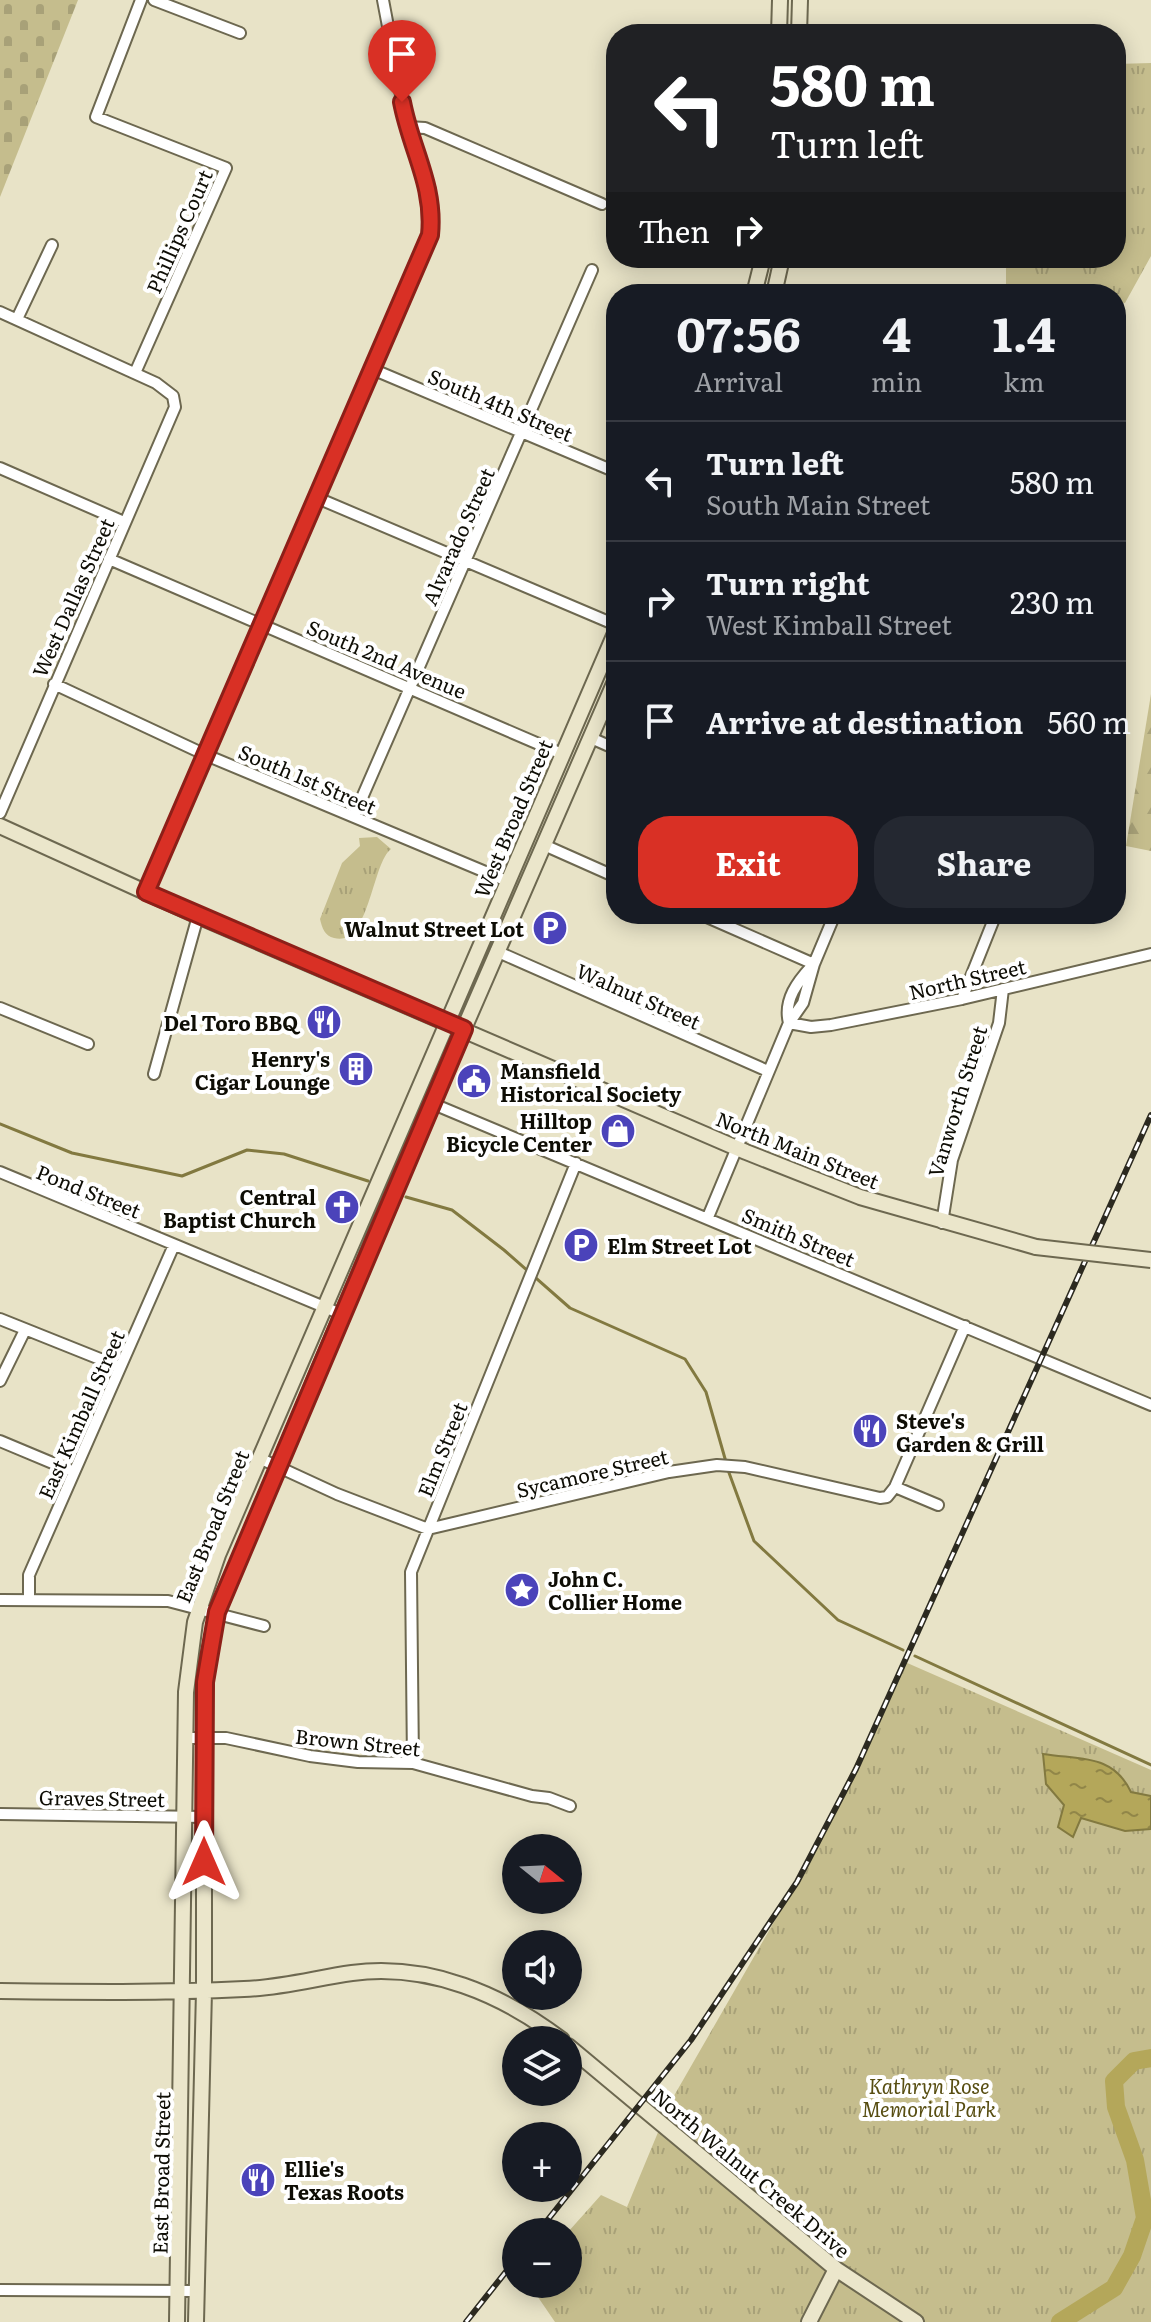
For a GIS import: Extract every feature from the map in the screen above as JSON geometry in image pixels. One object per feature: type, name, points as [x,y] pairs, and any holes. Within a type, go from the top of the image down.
[{"type":"main road","points":[[779,24],[780,0]]},
{"type":"main road","points":[[799,24],[800,0]]},
{"type":"main road","name":"West Broad Street","points":[[446,1021],[606,651]]},
{"type":"main road","name":"West Broad Street","points":[[464,1029],[606,703]]},
{"type":"main road","name":"North Main Street","points":[[0,826],[198,916],[736,1148],[860,1197],[942,1223],[1036,1247],[1151,1260]]},
{"type":"main road","points":[[507,881],[524,888]]},
{"type":"main road","name":"East Broad Street","points":[[177,2322],[188,1665],[200,1607],[218,1555],[446,1021]]},
{"type":"main road","name":"East Broad Street","points":[[196,2322],[204,1991],[204,1738],[207,1665],[217,1612],[464,1029]]},
{"type":"main road","points":[[393,1148],[409,1155]]},
{"type":"main road","points":[[363,1216],[380,1223]]},
{"type":"main road","points":[[0,1991],[263,1989],[355,1973],[418,1973],[492,1996],[540,2026]]},
{"type":"main road","name":"North Walnut Creek Drive","points":[[582,2058],[836,2269],[916,2322]]},
{"type":"main road","points":[[181,2159],[199,2160]]},
{"type":"main road","points":[[809,2322],[836,2269]]},
{"type":"street","name":"Phillips Court","points":[[135,373],[226,168],[96,117],[141,0]]},
{"type":"street","points":[[154,0],[240,33]]},
{"type":"street","points":[[146,892],[430,235],[430,190],[407,127],[383,0]]},
{"type":"street","points":[[407,127],[425,128],[602,204]]},
{"type":"street","points":[[17,319],[52,245]]},
{"type":"street","name":"Alvarado Street","points":[[354,816],[592,270]]},
{"type":"street","points":[[0,312],[135,373]]},
{"type":"street","name":"South 4th Street","points":[[372,369],[606,468]]},
{"type":"street","name":"West Dallas Street","points":[[0,813],[175,407],[173,396],[135,373]]},
{"type":"street","points":[[0,468],[124,522]]},
{"type":"street","points":[[315,497],[606,624]]},
{"type":"street","name":"South 2nd Avenue","points":[[109,559],[562,754]]},
{"type":"street","name":"South 1st Street","points":[[54,684],[206,755],[507,881]]},
{"type":"street","points":[[591,738],[606,745]]},
{"type":"street","points":[[544,845],[606,873]]},
{"type":"street","points":[[154,1074],[198,916]]},
{"type":"street","points":[[723,924],[814,964]]},
{"type":"street","points":[[708,1217],[789,1023],[803,1003],[814,964],[831,924]]},
{"type":"street","name":"Vanworth Street","points":[[962,999],[992,924]]},
{"type":"street","name":"Walnut Street","points":[[496,951],[768,1071]]},
{"type":"street","name":"North Street","points":[[789,1023],[811,1027],[831,1025],[962,999],[1151,954]]},
{"type":"street","name":"Vanworth Street","points":[[942,1223],[952,1160],[999,1023],[1003,989]]},
{"type":"street","points":[[0,1008],[88,1044]]},
{"type":"street","name":"Smith Street","points":[[431,1103],[1151,1405]]},
{"type":"street","name":"Elm Street","points":[[413,1763],[411,1572],[576,1163]]},
{"type":"street","name":"Pond Street","points":[[0,1172],[341,1314]]},
{"type":"street","name":"East Kimball Street","points":[[29,1600],[29,1575],[174,1245]]},
{"type":"street","points":[[0,1319],[120,1367]]},
{"type":"street","points":[[938,1505],[895,1487],[965,1326]]},
{"type":"street","points":[[0,1381],[25,1330]]},
{"type":"street","points":[[0,1441],[74,1472]]},
{"type":"street","points":[[259,1458],[337,1494],[428,1529]]},
{"type":"street","name":"Sycamore Street","points":[[428,1529],[700,1467],[731,1466],[871,1499],[887,1497],[895,1487]]},
{"type":"street","points":[[0,1600],[164,1601],[200,1607],[264,1626]]},
{"type":"street","name":"Brown Street","points":[[186,1738],[226,1738],[322,1758],[413,1763],[570,1806]]},
{"type":"street","name":"Graves Street","points":[[0,1814],[204,1817]]},
{"type":"street","points":[[0,2290],[195,2291]]},
{"type":"green space","points":[[0,0],[78,0],[0,197]]},
{"type":"green space","points":[[1151,63],[1151,256],[1126,301],[1126,284],[1006,284],[1006,268],[1126,268],[1126,64]]},
{"type":"green space","points":[[1151,694],[1151,851],[1126,846]]},
{"type":"green space","points":[[377,837],[391,849],[379,870],[362,918],[346,938],[331,937],[324,931],[320,919],[342,863],[360,846],[359,838]]},
{"type":"green space","name":"Kathryn Rose Memorial Park","points":[[905,1662],[1151,1770],[1151,2322],[555,2322],[539,2298],[582,2298],[580,2218],[601,2195],[627,2207],[671,2101],[797,1882]]},
{"type":"water","points":[[1043,1754],[1105,1765],[1124,1780],[1131,1792],[1151,1796],[1151,1829],[1125,1831],[1081,1818],[1073,1837],[1058,1827],[1064,1805],[1046,1784]]},
{"type":"waterway","points":[[0,1124],[72,1153],[182,1176],[247,1150],[284,1154],[368,1181]]},
{"type":"waterway","points":[[406,1197],[452,1210],[504,1250],[570,1308],[685,1359],[706,1392],[726,1462]]},
{"type":"waterway","points":[[728,1470],[754,1541],[838,1620],[903,1650]]},
{"type":"waterway","points":[[915,1656],[1151,1765]]},
{"type":"waterway","points":[[1060,2322],[1114,2288],[1132,2256],[1145,2218],[1135,2160],[1116,2107],[1114,2081],[1134,2061],[1151,2058]]},
{"type":"railway","points":[[549,2218],[691,2040],[797,1882],[856,1769],[1151,1115]]},
{"type":"railway","points":[[466,2322],[502,2277]]},
{"type":"place","name":"Walnut Street Lot","points":[[550,928]]},
{"type":"place","name":"Del Toro BBQ","points":[[324,1022]]},
{"type":"place","name":"Henry's Cigar Lounge","points":[[356,1069]]},
{"type":"place","name":"Mansfield Historical Society","points":[[474,1081]]},
{"type":"place","name":"Hilltop Bicycle Center","points":[[618,1131]]},
{"type":"place","name":"Central Baptist Church","points":[[342,1207]]},
{"type":"place","name":"Elm Street Lot","points":[[581,1245]]},
{"type":"place","name":"Steve's Garden & Grill","points":[[870,1431]]},
{"type":"place","name":"John C. Collier Home","points":[[522,1590]]},
{"type":"place","name":"Ellie's Texas Roots","points":[[258,2180]]},
{"type":"route","points":[[204,1862],[205,1682],[217,1612],[234,1564],[464,1029],[146,892],[430,235],[430,190],[407,127],[402,102]]}]
